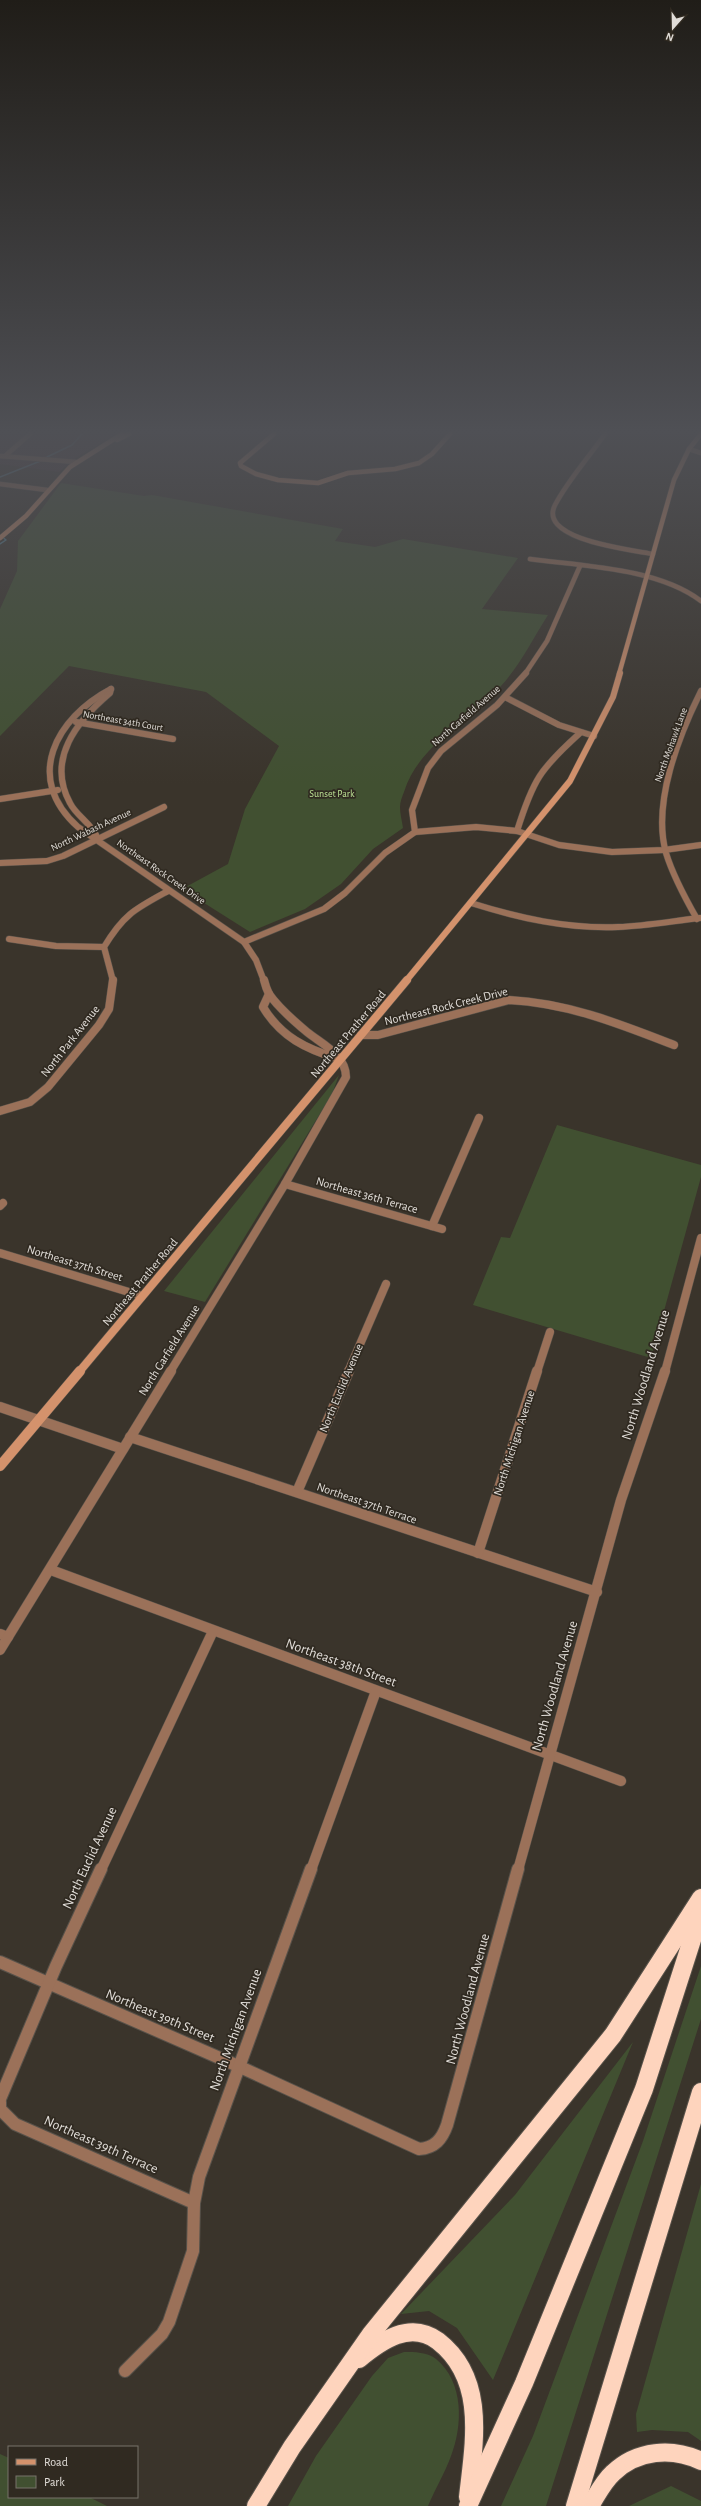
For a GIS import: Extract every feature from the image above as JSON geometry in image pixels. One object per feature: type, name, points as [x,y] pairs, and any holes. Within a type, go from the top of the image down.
[{"type":"highway","points":[[256,2506],[293,2446],[396,2300],[536,2132],[624,2021],[682,1923],[701,1898]]},
{"type":"highway","points":[[467,2506],[524,2384],[644,2089],[701,1912]]},
{"type":"highway","points":[[575,2506],[701,2092]]},
{"type":"highway","points":[[349,2367],[385,2339],[398,2333],[412,2331],[427,2334],[450,2350],[465,2373],[473,2411],[472,2454],[467,2506]]},
{"type":"highway","points":[[590,2506],[612,2474],[639,2456],[675,2452],[701,2461]]},
{"type":"main road","name":"Northeast Prather Road","points":[[0,1466],[471,903],[570,781],[613,697],[654,551]]},
{"type":"street","points":[[638,551],[653,554]]},
{"type":"street","points":[[530,558],[646,578],[682,588],[694,594],[701,601]]},
{"type":"street","name":"North Garfield Avenue","points":[[415,832],[412,810],[428,768],[434,759],[505,697],[540,654],[580,566]]},
{"type":"street","name":"Northeast Rock Creek Drive","points":[[98,839],[96,830],[75,811],[69,802],[64,789],[61,770],[62,754],[68,738],[80,722],[110,694],[111,689],[101,693],[69,720],[61,730],[50,760],[51,782],[61,809],[77,826],[98,839],[168,891],[244,942],[256,960],[269,994],[306,1031],[327,1046],[340,1060]]},
{"type":"street","name":"North Mohawk Lane","points":[[699,918],[688,903],[664,850],[663,795],[669,772],[701,691]]},
{"type":"street","points":[[505,697],[559,725],[580,733],[594,736]]},
{"type":"street","name":"Northeast 34th Court","points":[[69,720],[174,739]]},
{"type":"street","points":[[517,831],[531,788],[537,777],[564,746],[580,733]]},
{"type":"street","points":[[0,799],[64,789]]},
{"type":"street","name":"North Wabash Avenue","points":[[0,863],[47,861],[63,856],[164,807]]},
{"type":"street","points":[[244,942],[308,918],[330,905],[385,853],[415,832],[432,832],[476,827],[517,831],[559,845],[596,850],[664,850],[701,845]]},
{"type":"street","points":[[9,939],[43,947],[73,949],[104,947],[117,925],[134,910],[168,891]]},
{"type":"street","points":[[471,903],[523,919],[588,927],[619,927],[699,918]]},
{"type":"street","name":"North Park Avenue","points":[[0,1111],[8,1110],[30,1102],[48,1087],[99,1026],[109,1009],[114,984],[104,947]]},
{"type":"street","points":[[269,994],[263,1007],[269,1020],[284,1034],[303,1047],[340,1060]]},
{"type":"street","name":"Northeast Rock Creek Drive","points":[[361,1035],[378,1035],[509,1000],[530,1000],[600,1016],[674,1045]]},
{"type":"street","name":"North Garfield Avenue","points":[[0,1650],[4,1636],[51,1570],[342,1088],[346,1071],[340,1060]]},
{"type":"street","points":[[432,1226],[478,1118]]},
{"type":"street","name":"Northeast 36th Terrace","points":[[285,1184],[442,1229]]},
{"type":"street","name":"North Woodland Avenue","points":[[438,2143],[447,2124],[597,1592],[621,1500],[665,1372],[701,1238]]},
{"type":"street","name":"Northeast 37th Street","points":[[0,1253],[142,1296]]},
{"type":"street","name":"North Euclid Avenue","points":[[297,1492],[386,1284]]},
{"type":"street","name":"North Michigan Avenue","points":[[478,1553],[550,1332]]},
{"type":"street","points":[[0,1407],[39,1419],[123,1450]]},
{"type":"street","name":"Northeast 37th Terrace","points":[[130,1437],[597,1592]]},
{"type":"street","name":"Northeast 38th Street","points":[[51,1570],[550,1756],[621,1781]]},
{"type":"street","name":"North Euclid Avenue","points":[[0,2109],[0,2101],[49,1984],[213,1631]]},
{"type":"street","name":"North Michigan Avenue","points":[[125,2371],[137,2357],[162,2334],[169,2322],[194,2251],[194,2203],[199,2177],[238,2066],[376,1691]]},
{"type":"street","name":"Northeast 39th Street","points":[[0,1962],[238,2066],[419,2149],[430,2149],[438,2143]]},
{"type":"street","name":"Northeast 39th Terrace","points":[[0,2109],[15,2124],[194,2203]]},
{"type":"green space","name":"Sunset Park","points":[[18,551],[475,551],[518,558],[482,609],[548,615],[520,660],[501,686],[488,699],[446,734],[421,760],[411,775],[401,801],[400,810],[403,828],[373,849],[341,884],[305,909],[250,932],[182,889],[228,864],[245,809],[279,746],[206,692],[69,666],[0,736],[0,609],[17,571]]},
{"type":"green space","points":[[339,1075],[332,1094],[205,1302],[164,1291]]},
{"type":"green space","points":[[557,1125],[701,1165],[701,1177],[651,1358],[473,1305],[501,1237],[510,1238]]},
{"type":"green space","points":[[701,1966],[701,2019],[546,2506],[501,2506],[533,2436],[643,2141]]},
{"type":"green space","points":[[633,2042],[493,2380],[457,2328],[429,2311],[401,2314],[515,2195]]},
{"type":"green space","points":[[701,2184],[701,2441],[688,2432],[652,2430],[637,2432],[636,2414]]},
{"type":"green space","points":[[404,2352],[416,2352],[436,2359],[445,2368],[452,2380],[458,2404],[459,2418],[455,2444],[449,2462],[428,2506],[288,2506],[316,2456],[372,2376],[388,2358]]},
{"type":"green space","points":[[0,2454],[8,2458],[8,2498],[91,2498],[107,2506],[0,2506]]},
{"type":"green space","points":[[671,2486],[701,2501],[701,2506],[629,2506]]}]
